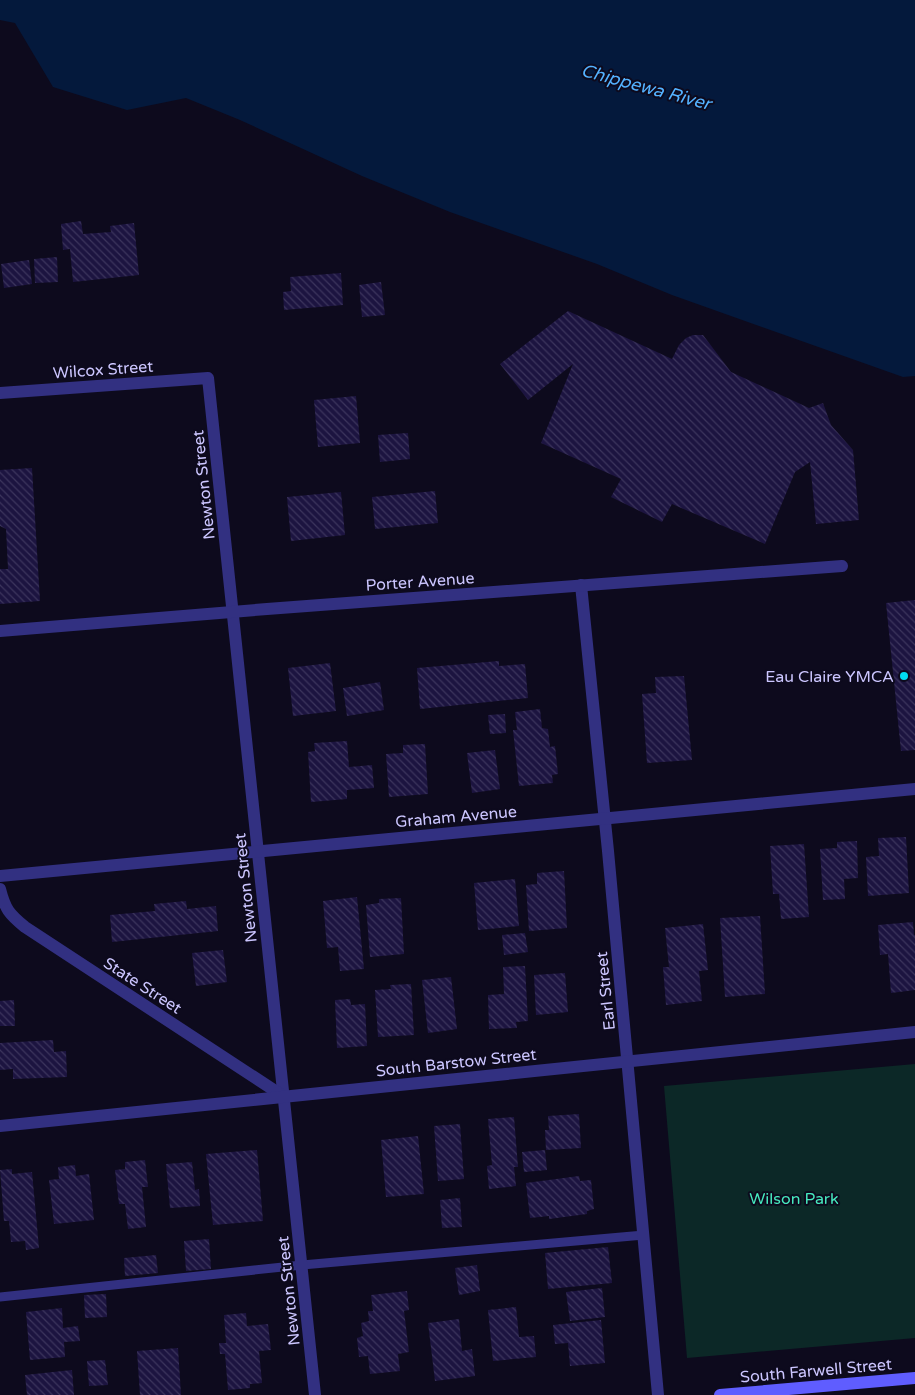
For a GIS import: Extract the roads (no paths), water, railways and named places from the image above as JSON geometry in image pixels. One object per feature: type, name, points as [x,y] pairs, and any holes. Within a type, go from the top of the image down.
[{"type":"main road","name":"South Farwell Street","points":[[720,1395],[915,1378]]},
{"type":"street","name":"Wilcox Street","points":[[0,393],[208,378]]},
{"type":"street","name":"Newton Street","points":[[208,378],[316,1395]]},
{"type":"street","name":"Porter Avenue","points":[[0,631],[233,611],[842,566]]},
{"type":"street","name":"Earl Street","points":[[581,585],[605,818],[658,1395]]},
{"type":"street","name":"Graham Avenue","points":[[0,876],[915,789]]},
{"type":"street","name":"State Street","points":[[0,889],[4,906],[12,917],[283,1096]]},
{"type":"street","name":"South Barstow Street","points":[[0,1126],[915,1032]]},
{"type":"lane","points":[[0,1297],[302,1265],[644,1235]]},
{"type":"water","name":"Chippewa River","points":[[0,0],[915,0],[915,376],[903,377],[672,295],[597,264],[450,212],[362,176],[240,120],[186,98],[127,110],[53,87],[15,23],[0,20]]},
{"type":"place","name":"Eau Claire YMCA","points":[[904,676]]},
{"type":"park label","name":"Wilson Park","points":[[794,1198]]}]
